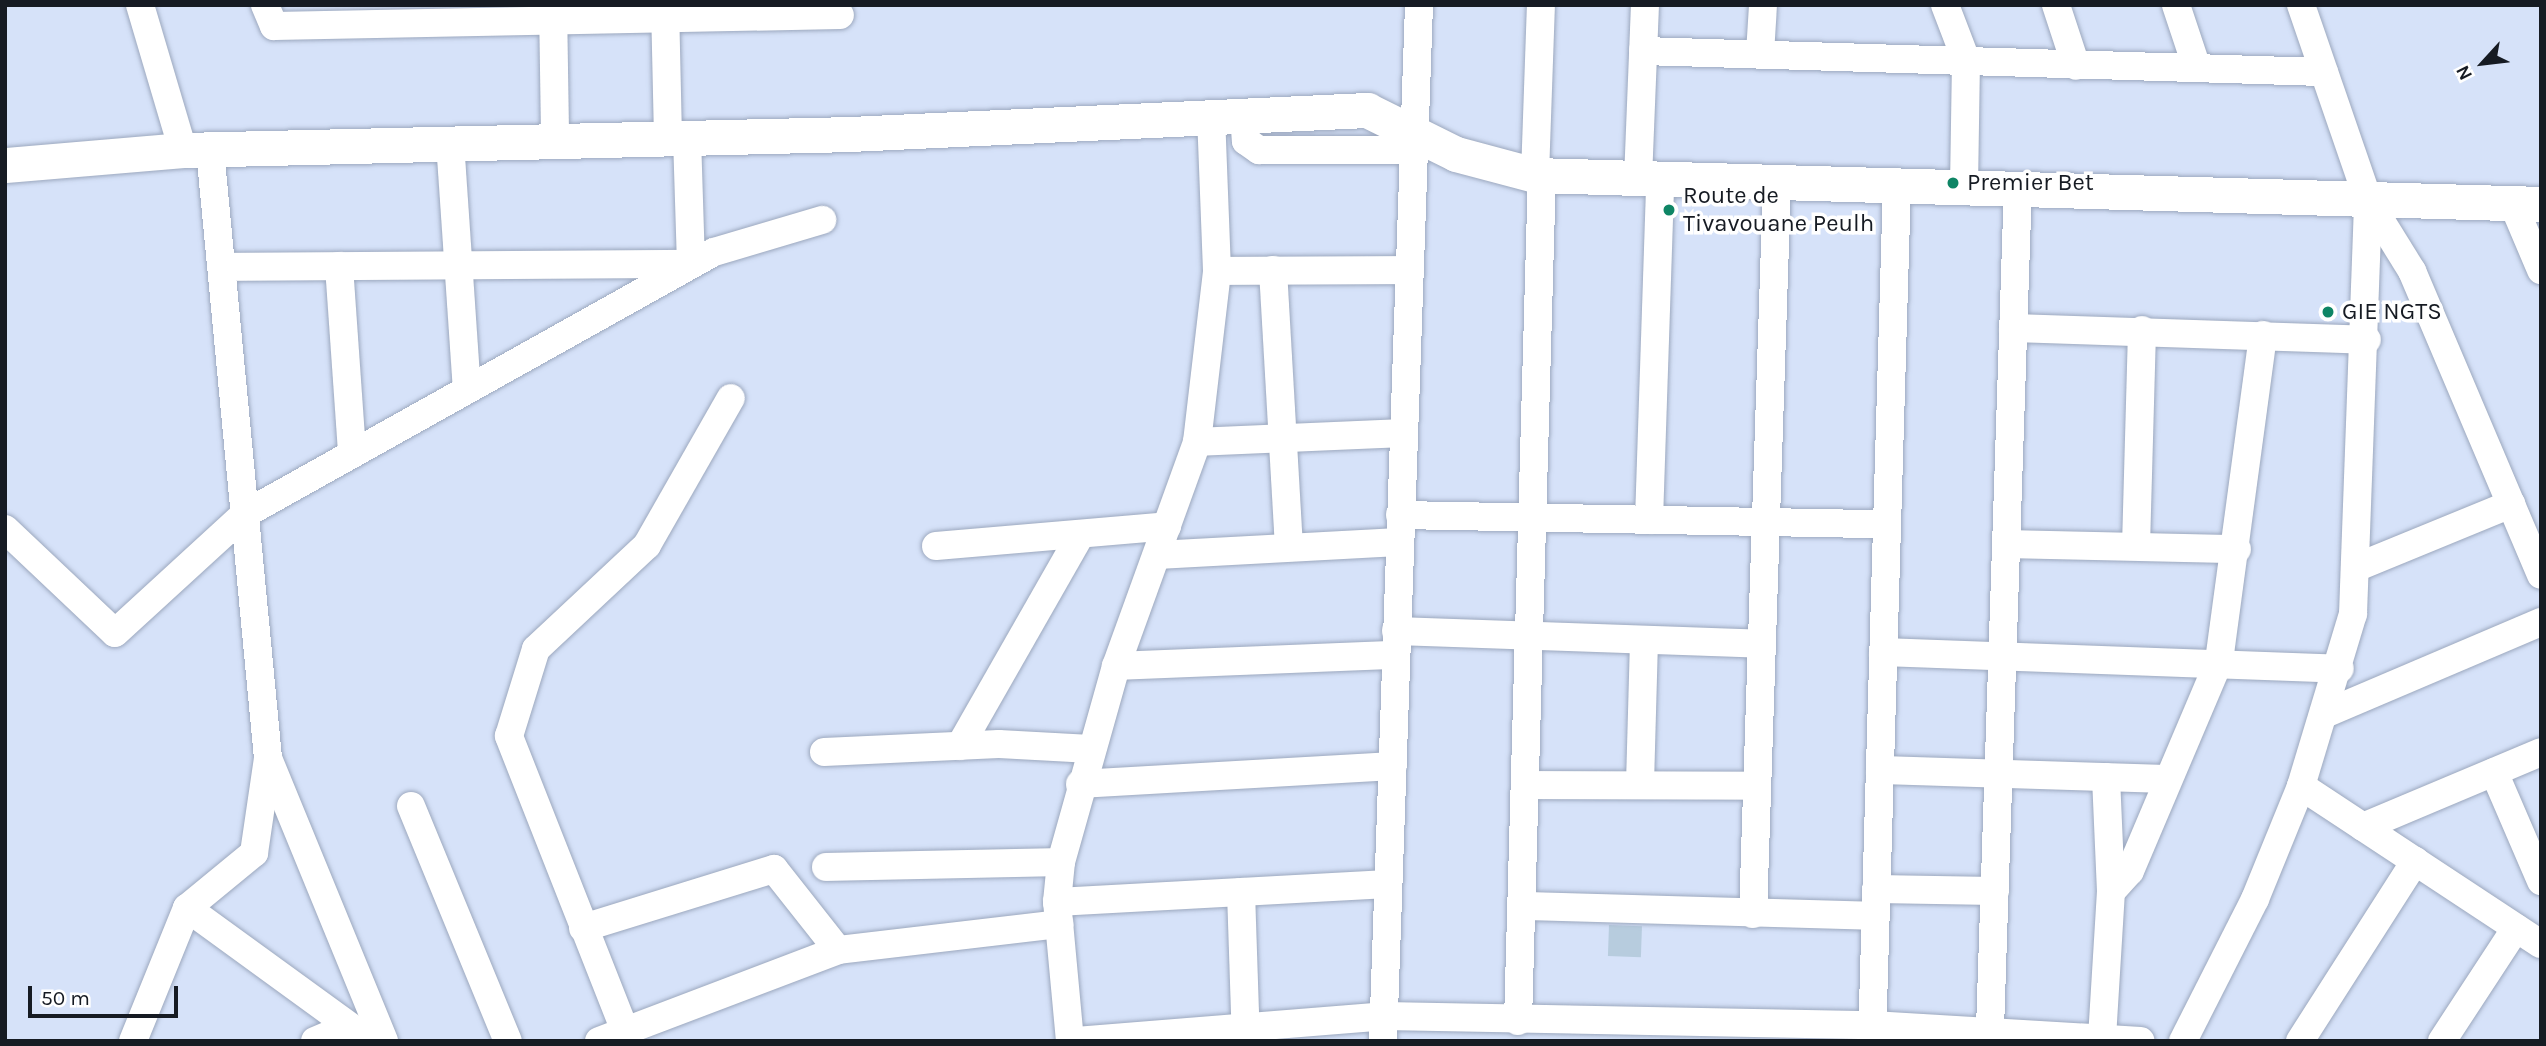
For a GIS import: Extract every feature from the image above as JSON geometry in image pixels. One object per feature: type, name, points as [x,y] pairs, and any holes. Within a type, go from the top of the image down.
[{"type":"main road","points":[[5,164],[197,150],[678,137],[1367,110],[1412,139],[1456,154],[1539,175],[2527,204]]},
{"type":"street","points":[[133,1041],[187,908],[254,853],[268,758],[222,267],[197,150],[139,5]]},
{"type":"street","points":[[265,5],[274,26],[390,15],[665,12],[840,15]]},
{"type":"street","points":[[1384,1028],[1412,139],[1419,5]]},
{"type":"street","points":[[1518,1021],[1526,785],[1541,5]]},
{"type":"street","points":[[1645,5],[1643,51],[1649,179],[1648,520]]},
{"type":"street","points":[[1760,54],[1763,5]]},
{"type":"street","points":[[1945,5],[1966,60],[1964,187]]},
{"type":"street","points":[[2056,5],[2076,66]]},
{"type":"street","points":[[2176,5],[2196,65]]},
{"type":"street","points":[[2301,5],[2368,201],[2412,271],[2541,575]]},
{"type":"street","points":[[665,12],[691,264]]},
{"type":"street","points":[[553,13],[555,139]]},
{"type":"street","points":[[1643,51],[1966,60],[2076,66],[2196,65],[2324,72]]},
{"type":"street","points":[[1070,1041],[1058,913],[1061,862],[1080,783],[1116,666],[1198,442],[1217,271],[1227,114]]},
{"type":"street","points":[[450,142],[467,389]]},
{"type":"street","points":[[1753,914],[1777,184]]},
{"type":"street","points":[[1872,1033],[1898,186]]},
{"type":"street","points":[[1990,1030],[2018,187]]},
{"type":"street","points":[[2183,1041],[2255,899],[2301,786],[2340,669],[2356,568],[2367,340],[2368,201]]},
{"type":"street","points":[[2527,204],[2541,270]]},
{"type":"street","points":[[5,528],[116,633],[245,514],[691,264],[743,238],[822,220]]},
{"type":"street","points":[[222,267],[691,264]]},
{"type":"street","points":[[340,266],[352,454]]},
{"type":"street","points":[[1273,270],[1289,546]]},
{"type":"street","points":[[1217,271],[1408,270]]},
{"type":"street","points":[[2013,328],[2142,330],[2367,340]]},
{"type":"street","points":[[2136,546],[2142,330]]},
{"type":"street","points":[[2111,892],[2130,871],[2219,661],[2237,549],[2263,335]]},
{"type":"street","points":[[627,1036],[509,736],[512,719],[536,649],[647,545],[731,398]]},
{"type":"street","points":[[1198,442],[1402,433]]},
{"type":"street","points":[[2356,568],[2511,504]]},
{"type":"street","points":[[1157,555],[1289,546],[1399,529],[1532,517],[1887,524]]},
{"type":"street","points":[[936,546],[1080,536],[1167,526]]},
{"type":"street","points":[[960,746],[1080,536]]},
{"type":"street","points":[[2008,544],[2237,549]]},
{"type":"street","points":[[2325,714],[2541,622]]},
{"type":"street","points":[[1116,666],[1396,643],[1528,636],[1762,644]]},
{"type":"street","points":[[1640,784],[1644,640]]},
{"type":"street","points":[[1884,652],[2219,661],[2340,669]]},
{"type":"street","points":[[824,752],[960,746],[1091,749]]},
{"type":"street","points":[[2363,827],[2541,752]]},
{"type":"street","points":[[268,758],[384,1041]]},
{"type":"street","points":[[1080,783],[1392,766]]},
{"type":"street","points":[[1880,770],[2168,779]]},
{"type":"street","points":[[2494,772],[2541,881]]},
{"type":"street","points":[[2102,1038],[2111,892],[2106,777]]},
{"type":"street","points":[[1526,785],[1757,786]]},
{"type":"street","points":[[2301,786],[2541,944]]},
{"type":"street","points":[[411,806],[508,1041]]},
{"type":"street","points":[[2300,1041],[2415,861]]},
{"type":"street","points":[[826,867],[1061,862]]},
{"type":"street","points":[[583,928],[774,869],[838,950]]},
{"type":"street","points":[[599,1041],[627,1036],[838,950],[1058,913],[1241,892],[1388,884]]},
{"type":"street","points":[[1523,906],[1753,914],[1995,891]]},
{"type":"street","points":[[1241,892],[1246,1034]]},
{"type":"street","points":[[187,908],[359,1034]]},
{"type":"street","points":[[2442,1041],[2516,928]]},
{"type":"street","points":[[1076,1041],[1518,1021],[1872,1033],[1990,1030],[2141,1041]]},
{"type":"street","points":[[315,1041],[359,1034]]},
{"type":"building","points":[[1609,925],[1642,926],[1641,957],[1608,956]]},
{"type":"place","name":"Premier Bet","points":[[1953,183]]},
{"type":"place","name":"Route de Tivavouane Peulh","points":[[1669,210]]},
{"type":"place","name":"GIE NGTS","points":[[2328,312]]}]
